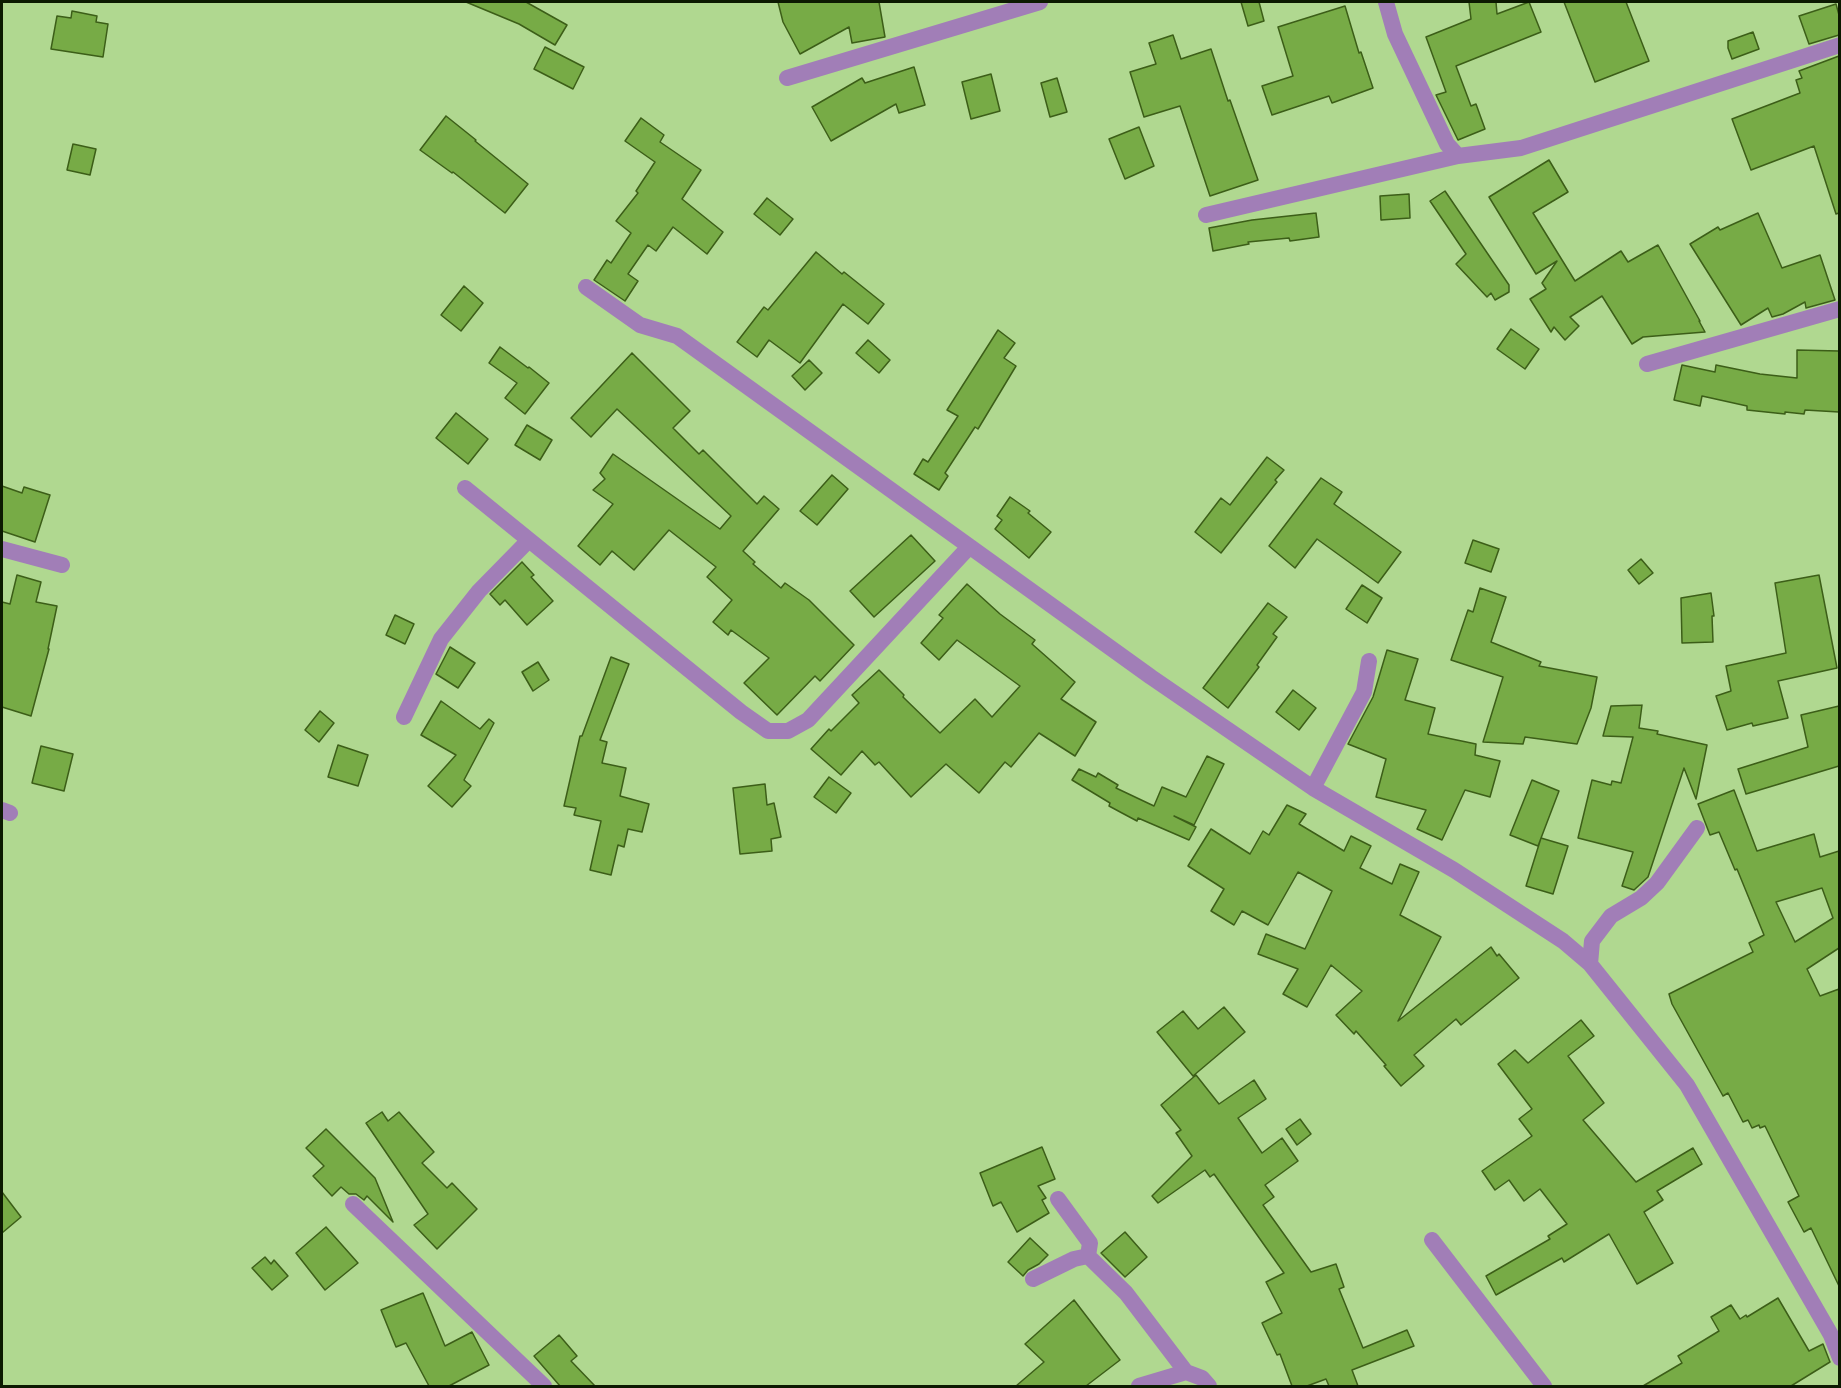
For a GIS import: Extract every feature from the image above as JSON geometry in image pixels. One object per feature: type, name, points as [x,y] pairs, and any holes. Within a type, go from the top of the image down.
[{"type":"street","points":[[788,78],[1040,2]]},
{"type":"street","points":[[1386,2],[1395,34],[1447,144],[1458,156]]},
{"type":"street","points":[[1206,215],[1458,156],[1521,148],[1839,45]]},
{"type":"street","points":[[585,287],[640,325],[677,336],[969,547],[1313,788],[1454,870],[1563,941],[1590,964],[1687,1085],[1835,1330],[1839,1358]]},
{"type":"street","points":[[1647,364],[1839,309]]},
{"type":"street","points":[[465,488],[741,712],[768,730],[788,731],[808,720],[969,547]]},
{"type":"street","points":[[404,717],[441,639],[479,591],[529,540]]},
{"type":"street","points":[[2,549],[62,565]]},
{"type":"street","points":[[1313,788],[1364,692],[1369,661]]},
{"type":"street","points":[[1590,964],[1592,941],[1611,916],[1641,898],[1658,883],[1696,828]]},
{"type":"street","points":[[1058,1199],[1090,1243],[1088,1256]]},
{"type":"street","points":[[353,1204],[544,1386]]},
{"type":"street","points":[[1432,1240],[1544,1386]]},
{"type":"street","points":[[1033,1279],[1074,1259],[1088,1256]]},
{"type":"street","points":[[1088,1256],[1126,1293],[1186,1372],[1202,1378],[1209,1386]]},
{"type":"street","points":[[1139,1386],[1186,1372]]},
{"type":"building","points":[[466,2],[526,2],[567,25],[555,45],[519,24]]},
{"type":"building","points":[[778,2],[879,2],[885,37],[852,43],[849,27],[800,54],[783,22]]},
{"type":"building","points":[[1241,2],[1259,2],[1264,21],[1248,26]]},
{"type":"building","points":[[1469,2],[1496,2],[1497,14],[1529,2],[1541,32],[1456,66],[1471,106],[1476,104],[1485,129],[1458,140],[1436,95],[1446,92],[1426,37],[1471,19]]},
{"type":"building","points":[[1564,2],[1626,2],[1649,61],[1595,82]]},
{"type":"building","points":[[1836,4],[1839,15],[1839,35],[1809,44],[1799,16]]},
{"type":"building","points":[[1345,6],[1359,53],[1361,52],[1373,88],[1332,103],[1329,96],[1272,115],[1262,86],[1293,76],[1278,27]]},
{"type":"building","points":[[72,11],[97,16],[96,22],[108,24],[103,57],[51,49],[57,16],[71,18]]},
{"type":"building","points":[[1753,32],[1759,49],[1732,59],[1728,41]]},
{"type":"building","points":[[1173,35],[1181,59],[1211,49],[1258,180],[1210,196],[1180,106],[1144,117],[1130,72],[1156,64],[1149,43]]},
{"type":"building","points":[[545,47],[584,67],[573,89],[534,69]]},
{"type":"building","points":[[1839,56],[1839,213],[1836,214],[1814,146],[1751,170],[1732,119],[1800,93],[1796,80],[1802,78],[1799,71]]},
{"type":"building","points":[[914,67],[925,105],[899,113],[896,104],[831,141],[812,107],[862,78],[865,83]]},
{"type":"building","points":[[991,74],[1000,111],[971,119],[962,82]]},
{"type":"building","points":[[1057,78],[1067,112],[1050,117],[1041,83]]},
{"type":"building","points":[[446,116],[528,184],[505,213],[453,172],[420,150]]},
{"type":"building","points":[[641,118],[664,135],[660,142],[701,170],[682,199],[723,232],[707,254],[673,227],[656,251],[648,245],[628,274],[638,281],[625,301],[594,280],[607,260],[611,263],[631,233],[616,221],[638,193],[636,191],[655,162],[625,141]]},
{"type":"building","points":[[1139,127],[1154,166],[1125,179],[1109,139]]},
{"type":"building","points":[[73,144],[96,149],[90,175],[67,170]]},
{"type":"building","points":[[1549,160],[1568,192],[1533,213],[1575,281],[1621,251],[1628,262],[1658,245],[1705,332],[1643,337],[1632,344],[1602,296],[1570,317],[1579,326],[1565,340],[1554,327],[1551,332],[1530,299],[1546,289],[1542,283],[1557,261],[1536,274],[1489,197]]},
{"type":"building","points":[[1445,191],[1509,285],[1509,292],[1495,300],[1491,293],[1487,297],[1456,264],[1466,254],[1430,201]]},
{"type":"building","points":[[1409,194],[1410,218],[1381,220],[1380,196]]},
{"type":"building","points":[[767,198],[793,219],[780,235],[754,214]]},
{"type":"building","points":[[1316,213],[1319,237],[1290,241],[1289,238],[1248,242],[1249,244],[1213,251],[1209,228],[1252,220]]},
{"type":"building","points":[[1758,213],[1782,268],[1820,255],[1835,300],[1806,308],[1805,302],[1783,314],[1772,317],[1768,308],[1741,325],[1690,244],[1718,227],[1720,230]]},
{"type":"building","points":[[816,252],[884,304],[868,324],[843,304],[800,363],[769,340],[757,357],[737,342],[764,307],[768,310]]},
{"type":"building","points":[[464,286],[483,303],[461,331],[441,315]]},
{"type":"building","points":[[1511,329],[1539,349],[1525,369],[1497,349]]},
{"type":"building","points":[[998,330],[1015,343],[1004,358],[1016,366],[978,429],[975,427],[945,473],[948,476],[939,490],[914,474],[923,459],[928,462],[958,416],[947,410]]},
{"type":"building","points":[[868,340],[890,360],[879,373],[856,353]]},
{"type":"building","points":[[500,347],[549,383],[525,414],[505,398],[517,383],[489,363]]},
{"type":"building","points":[[1797,350],[1839,351],[1839,412],[1805,410],[1804,414],[1785,412],[1785,414],[1747,410],[1747,406],[1702,396],[1700,406],[1674,400],[1682,365],[1715,372],[1716,365],[1760,374],[1797,378]]},
{"type":"building","points":[[632,353],[690,411],[673,428],[699,454],[703,450],[757,504],[764,496],[779,509],[743,551],[755,562],[753,564],[781,588],[785,583],[809,600],[854,645],[820,681],[815,676],[777,715],[744,683],[769,658],[731,630],[728,635],[713,622],[732,600],[707,577],[716,567],[669,530],[634,570],[612,551],[600,565],[578,546],[613,504],[593,490],[605,479],[600,473],[613,454],[720,529],[731,516],[617,409],[591,437],[571,418]]},
{"type":"building","points":[[809,360],[822,373],[805,390],[792,376]]},
{"type":"building","points":[[456,413],[488,439],[468,464],[436,438]]},
{"type":"building","points":[[527,425],[552,440],[540,460],[515,445]]},
{"type":"building","points":[[1267,457],[1284,470],[1221,553],[1195,532],[1221,498],[1230,505]]},
{"type":"building","points":[[832,475],[848,489],[817,525],[800,511]]},
{"type":"building","points":[[1321,478],[1342,492],[1334,504],[1401,552],[1378,583],[1317,539],[1295,568],[1269,546]]},
{"type":"building","points":[[2,486],[22,493],[24,487],[50,495],[35,542],[2,531]]},
{"type":"building","points":[[1010,497],[1030,511],[1028,513],[1051,532],[1029,558],[995,529],[1002,520],[997,516]]},
{"type":"building","points":[[911,535],[935,561],[874,617],[850,591]]},
{"type":"building","points":[[1473,540],[1499,549],[1491,572],[1465,563]]},
{"type":"building","points":[[1641,559],[1653,573],[1639,584],[1628,570]]},
{"type":"building","points":[[522,562],[534,575],[531,577],[553,601],[527,625],[505,600],[500,605],[490,594]]},
{"type":"building","points":[[17,575],[41,582],[36,602],[57,606],[49,649],[31,716],[2,707],[2,602],[10,604]]},
{"type":"building","points":[[1819,575],[1837,668],[1778,681],[1788,718],[1753,726],[1752,723],[1727,730],[1716,696],[1731,691],[1726,666],[1786,653],[1775,583]]},
{"type":"building","points":[[967,584],[1000,614],[1035,640],[1032,644],[1075,682],[1061,699],[1096,722],[1075,756],[1039,733],[1011,767],[1005,762],[979,793],[946,764],[911,797],[879,762],[875,765],[862,751],[841,775],[811,749],[829,729],[831,731],[859,703],[852,695],[879,670],[940,733],[975,699],[992,717],[1020,686],[957,640],[939,660],[921,643],[943,618],[939,615]]},
{"type":"building","points":[[1362,585],[1382,598],[1367,623],[1346,609]]},
{"type":"building","points":[[1480,588],[1506,597],[1491,642],[1541,662],[1539,666],[1597,677],[1591,708],[1577,744],[1525,737],[1523,744],[1483,742],[1503,677],[1451,660],[1468,610],[1473,612]]},
{"type":"building","points":[[1711,593],[1714,616],[1712,616],[1713,642],[1682,643],[1681,598]]},
{"type":"building","points":[[1268,603],[1287,617],[1273,634],[1277,637],[1257,665],[1259,667],[1228,708],[1203,688]]},
{"type":"building","points":[[395,615],[414,624],[405,644],[386,635]]},
{"type":"building","points":[[450,647],[475,663],[458,688],[436,674]]},
{"type":"building","points":[[1387,650],[1418,659],[1405,700],[1435,708],[1428,734],[1476,744],[1475,755],[1500,761],[1490,797],[1465,790],[1442,840],[1417,829],[1426,810],[1376,797],[1386,759],[1348,744],[1373,697]]},
{"type":"building","points":[[611,657],[629,664],[600,740],[607,742],[602,763],[626,768],[620,796],[649,804],[642,832],[628,829],[624,847],[618,845],[611,875],[590,870],[601,821],[574,815],[576,808],[564,806],[580,736],[582,736]]},
{"type":"building","points":[[538,662],[549,680],[533,691],[522,672]]},
{"type":"building","points":[[1293,690],[1316,708],[1299,730],[1276,712]]},
{"type":"building","points":[[441,701],[480,729],[489,719],[494,723],[464,780],[471,786],[452,807],[428,786],[456,755],[421,735]]},
{"type":"building","points":[[1642,705],[1639,728],[1707,745],[1696,799],[1684,768],[1648,877],[1634,890],[1622,886],[1633,852],[1578,838],[1592,780],[1611,785],[1612,781],[1621,783],[1633,737],[1603,736],[1611,706]]},
{"type":"building","points":[[1839,706],[1839,766],[1746,794],[1738,769],[1808,747],[1801,715]]},
{"type":"building","points":[[320,711],[334,723],[319,742],[305,730]]},
{"type":"building","points":[[338,745],[368,755],[358,786],[328,777]]},
{"type":"building","points":[[41,746],[73,754],[64,791],[32,783]]},
{"type":"building","points":[[1207,756],[1224,764],[1194,825],[1174,816],[1196,827],[1189,840],[1138,818],[1137,821],[1109,806],[1110,803],[1072,780],[1079,769],[1096,777],[1098,773],[1118,785],[1116,788],[1154,806],[1162,787],[1186,797]]},
{"type":"building","points":[[829,777],[851,793],[836,813],[814,797]]},
{"type":"building","points":[[1532,780],[1559,791],[1538,846],[1510,835]]},
{"type":"building","points":[[765,784],[767,805],[774,803],[781,837],[771,839],[772,851],[740,854],[733,788]]},
{"type":"building","points":[[1734,790],[1757,851],[1814,834],[1820,857],[1839,851],[1839,948],[1807,969],[1820,996],[1839,989],[1839,1286],[1811,1228],[1804,1232],[1788,1202],[1799,1196],[1765,1126],[1760,1128],[1759,1125],[1752,1128],[1748,1120],[1743,1122],[1728,1093],[1723,1096],[1672,1004],[1669,994],[1753,952],[1749,943],[1764,935],[1719,832],[1710,835],[1698,804]],"holes":[[[1822,888],[1833,918],[1795,942],[1776,902]]]},
{"type":"building","points":[[1287,805],[1306,814],[1299,824],[1344,851],[1351,836],[1371,846],[1360,868],[1392,884],[1400,864],[1419,872],[1400,915],[1441,937],[1398,1021],[1491,947],[1519,978],[1461,1025],[1456,1019],[1414,1055],[1424,1066],[1401,1086],[1356,1031],[1354,1034],[1336,1015],[1362,991],[1331,965],[1307,1007],[1283,994],[1298,969],[1258,954],[1266,934],[1305,949],[1332,891],[1298,872],[1268,925],[1242,911],[1234,925],[1211,911],[1224,889],[1188,866],[1211,829],[1250,854],[1263,831],[1269,835]]},
{"type":"building","points":[[1541,838],[1568,846],[1553,894],[1526,886]]},
{"type":"building","points":[[1224,1007],[1245,1032],[1193,1076],[1157,1032],[1183,1011],[1198,1029]]},
{"type":"building","points":[[1581,1020],[1594,1036],[1568,1056],[1604,1103],[1583,1120],[1636,1182],[1693,1148],[1702,1164],[1657,1191],[1663,1200],[1644,1212],[1673,1263],[1637,1284],[1609,1234],[1564,1262],[1562,1258],[1496,1295],[1486,1276],[1550,1239],[1548,1236],[1567,1224],[1540,1189],[1524,1201],[1509,1180],[1495,1190],[1482,1171],[1532,1136],[1519,1119],[1532,1109],[1498,1064],[1515,1050],[1528,1063]]},
{"type":"building","points":[[1196,1075],[1219,1104],[1254,1080],[1266,1099],[1238,1118],[1262,1153],[1282,1138],[1298,1161],[1265,1185],[1274,1197],[1263,1205],[1311,1272],[1336,1264],[1344,1287],[1339,1289],[1363,1348],[1407,1330],[1414,1346],[1352,1370],[1358,1386],[1329,1386],[1326,1379],[1307,1386],[1292,1386],[1280,1354],[1277,1355],[1262,1323],[1282,1313],[1266,1282],[1284,1273],[1214,1174],[1210,1177],[1205,1170],[1158,1203],[1152,1196],[1192,1156],[1176,1133],[1181,1130],[1161,1105]]},
{"type":"building","points":[[382,1112],[388,1121],[399,1112],[434,1152],[422,1163],[447,1188],[452,1183],[477,1209],[437,1249],[414,1225],[428,1214],[366,1123]]},
{"type":"building","points":[[1300,1119],[1311,1134],[1297,1145],[1286,1129]]},
{"type":"building","points":[[326,1129],[375,1178],[393,1222],[367,1196],[364,1200],[356,1194],[349,1194],[341,1187],[332,1196],[313,1176],[324,1166],[306,1148]]},
{"type":"building","points":[[1042,1147],[1055,1179],[1038,1186],[1046,1198],[1042,1200],[1049,1213],[1017,1232],[1001,1202],[993,1206],[980,1173]]},
{"type":"building","points":[[2,1192],[21,1217],[2,1233]]},
{"type":"building","points":[[326,1227],[358,1263],[325,1290],[296,1253]]},
{"type":"building","points":[[1125,1232],[1147,1257],[1125,1277],[1101,1253]]},
{"type":"building","points":[[1030,1238],[1048,1255],[1023,1276],[1008,1262]]},
{"type":"building","points":[[265,1257],[271,1264],[274,1260],[288,1276],[272,1290],[252,1268]]},
{"type":"building","points":[[423,1293],[445,1346],[472,1332],[489,1365],[449,1386],[429,1386],[406,1343],[396,1347],[381,1310]]},
{"type":"building","points":[[1778,1298],[1809,1351],[1823,1344],[1830,1362],[1791,1386],[1643,1386],[1682,1363],[1678,1356],[1719,1331],[1711,1317],[1731,1305],[1740,1319]]},
{"type":"building","points":[[1074,1300],[1120,1360],[1086,1386],[1016,1386],[1044,1362],[1025,1344]]},
{"type":"building","points":[[559,1335],[577,1356],[571,1361],[595,1386],[560,1386],[534,1356]]}]
